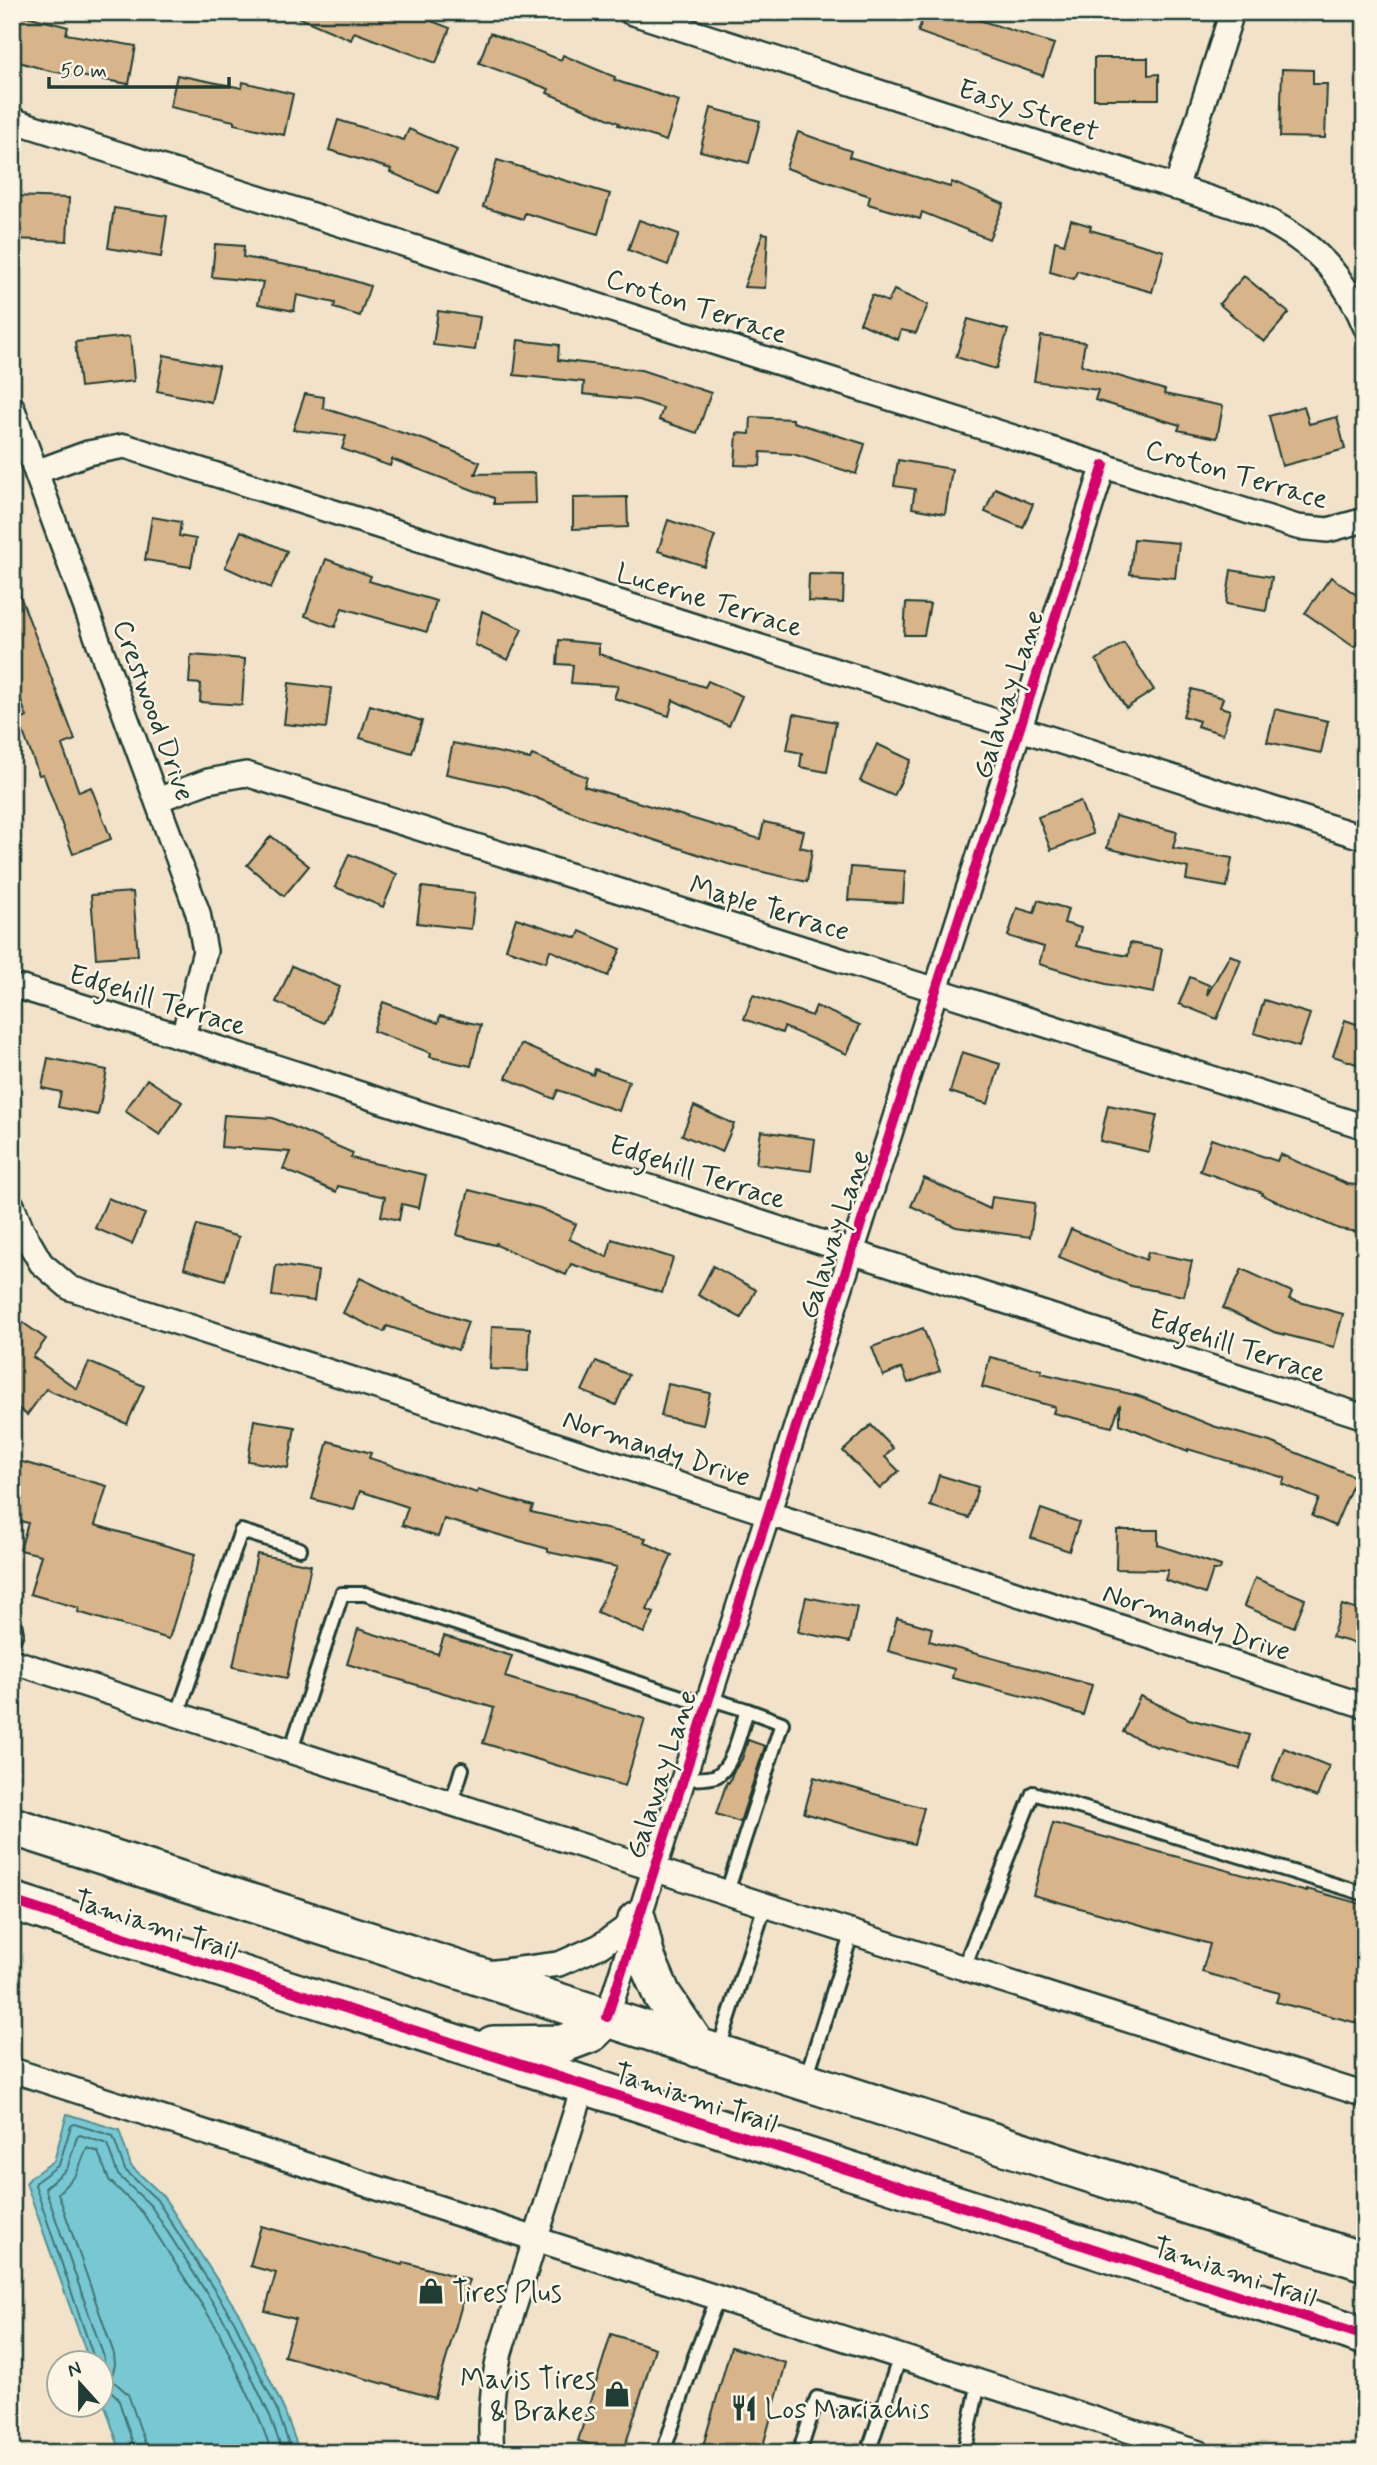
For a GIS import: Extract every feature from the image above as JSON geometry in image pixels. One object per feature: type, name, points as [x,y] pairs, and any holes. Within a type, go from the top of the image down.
[{"type":"main road","name":"Tamiami Trail","points":[[12,1826],[1365,2262]]},
{"type":"main road","name":"Tamiami Trail","points":[[12,1901],[1365,2336]]},
{"type":"main road","points":[[637,1920],[646,1958],[662,1995],[707,2051]]},
{"type":"main road","points":[[464,2046],[562,2044],[591,2033],[607,2017]]},
{"type":"street","name":"Easy Street","points":[[630,12],[1273,221],[1298,237],[1321,257],[1341,280],[1365,327]]},
{"type":"street","points":[[1176,188],[1232,12]]},
{"type":"street","name":"Croton Terrace","points":[[12,120],[1297,527],[1328,530],[1365,520]]},
{"type":"street","name":"Crestwood Drive","points":[[12,407],[198,913],[205,951],[183,1037]]},
{"type":"street","name":"Lucerne Terrace","points":[[36,472],[88,453],[125,446],[1365,838]]},
{"type":"street","name":"Galaway Lane","points":[[607,2017],[1104,465]]},
{"type":"street","name":"Maple Terrace","points":[[157,800],[208,781],[246,774],[1365,1127]]},
{"type":"street","name":"Edgehill Terrace","points":[[12,989],[22,988],[183,1037],[1365,1417]]},
{"type":"street","name":"Normandy Drive","points":[[12,1205],[22,1230],[41,1263],[70,1288],[1365,1706]]},
{"type":"street","points":[[12,1661],[291,1749],[765,1905],[1365,2095]]},
{"type":"street","points":[[479,1975],[559,1964],[600,1946],[637,1920]]},
{"type":"street","points":[[12,2070],[1199,2453]]},
{"type":"street","points":[[492,2453],[492,2386],[500,2351],[584,2085]]},
{"type":"lane","points":[[178,1713],[241,1531],[300,1549]]},
{"type":"lane","points":[[291,1749],[342,1594],[365,1594],[707,1701],[747,1710],[782,1723],[727,1892]]},
{"type":"lane","points":[[12,1611],[16,1633],[12,1643]]},
{"type":"lane","points":[[682,1778],[707,1779],[720,1775],[731,1759],[747,1710]]},
{"type":"lane","points":[[452,1802],[462,1769]]},
{"type":"lane","points":[[964,1968],[1033,1793],[1365,1894]]},
{"type":"lane","points":[[707,2051],[765,1905]]},
{"type":"lane","points":[[804,2082],[852,1932]]},
{"type":"lane","points":[[663,2453],[718,2297]]},
{"type":"lane","points":[[868,2453],[900,2356]]},
{"type":"lane","points":[[964,2453],[979,2382]]},
{"type":"lane","points":[[799,2453],[817,2398],[880,2412]]},
{"type":"water","points":[[67,2114],[119,2130],[131,2166],[163,2196],[241,2317],[284,2410],[300,2453],[121,2453],[110,2420],[116,2420],[116,2350],[85,2350],[26,2183],[54,2161]]},
{"type":"building","points":[[12,12],[68,27],[66,34],[136,46],[129,84],[50,71],[12,60]]},
{"type":"building","points":[[286,12],[408,12],[450,28],[436,63],[354,32],[351,40]]},
{"type":"building","points":[[925,12],[975,12],[973,18],[1054,44],[1043,76],[918,32]]},
{"type":"building","points":[[490,33],[561,60],[563,55],[615,77],[614,80],[679,101],[666,141],[618,125],[619,123],[547,93],[549,89],[479,63]]},
{"type":"building","points":[[1094,58],[1148,58],[1148,75],[1159,74],[1159,99],[1094,99]]},
{"type":"building","points":[[1282,69],[1313,70],[1313,84],[1327,84],[1325,138],[1280,137]]},
{"type":"building","points":[[177,75],[242,88],[243,82],[293,94],[284,135],[170,107]]},
{"type":"building","points":[[711,108],[760,121],[749,163],[700,151]]},
{"type":"building","points":[[338,120],[404,140],[409,129],[457,150],[438,193],[390,172],[391,169],[329,150]]},
{"type":"building","points":[[798,132],[851,151],[849,157],[950,187],[952,182],[1004,204],[989,239],[922,212],[920,219],[868,204],[870,196],[786,168]]},
{"type":"building","points":[[497,160],[610,194],[598,234],[525,213],[523,219],[483,207]]},
{"type":"building","points":[[12,196],[69,198],[67,241],[12,239]]},
{"type":"building","points":[[114,208],[167,216],[161,257],[108,248]]},
{"type":"building","points":[[639,220],[679,234],[668,265],[628,250]]},
{"type":"building","points":[[1071,220],[1091,226],[1090,230],[1164,251],[1152,292],[1077,271],[1074,279],[1050,272],[1055,241],[1064,244]]},
{"type":"building","points":[[763,233],[768,234],[765,288],[744,287]]},
{"type":"building","points":[[215,244],[244,246],[243,257],[329,273],[370,286],[360,316],[334,308],[335,303],[297,295],[294,311],[258,304],[263,282],[212,277]]},
{"type":"building","points":[[1244,276],[1289,313],[1264,342],[1219,304]]},
{"type":"building","points":[[894,290],[928,305],[916,333],[901,330],[898,340],[860,323],[872,295],[888,302]]},
{"type":"building","points":[[438,311],[480,317],[475,350],[433,345]]},
{"type":"building","points":[[968,319],[1008,330],[996,369],[956,357]]},
{"type":"building","points":[[130,336],[134,381],[80,387],[75,342]]},
{"type":"building","points":[[1041,336],[1085,342],[1081,365],[1165,390],[1164,394],[1223,406],[1217,438],[1178,430],[1180,425],[1095,400],[1098,390],[1034,381]]},
{"type":"building","points":[[518,340],[559,345],[558,360],[641,370],[711,393],[697,433],[659,420],[663,408],[638,400],[583,394],[584,382],[514,375]]},
{"type":"building","points":[[164,355],[219,366],[211,402],[157,391]]},
{"type":"building","points":[[305,394],[324,397],[323,408],[425,440],[480,462],[475,474],[535,473],[536,503],[494,504],[494,498],[392,459],[390,466],[342,449],[346,436],[293,430]]},
{"type":"building","points":[[1304,406],[1309,424],[1337,417],[1345,449],[1282,466],[1269,416]]},
{"type":"building","points":[[751,417],[793,419],[793,422],[865,444],[856,474],[793,454],[761,452],[760,466],[735,465],[737,433],[750,434]]},
{"type":"building","points":[[898,460],[952,469],[945,514],[912,508],[915,489],[894,486]]},
{"type":"building","points":[[995,488],[1033,504],[1023,528],[985,512]]},
{"type":"building","points":[[627,497],[628,527],[573,529],[573,498]]},
{"type":"building","points":[[152,517],[181,522],[179,536],[196,539],[191,567],[145,560]]},
{"type":"building","points":[[668,520],[715,536],[704,566],[658,551]]},
{"type":"building","points":[[241,531],[287,551],[271,588],[225,567]]},
{"type":"building","points":[[1134,539],[1179,543],[1175,578],[1130,574]]},
{"type":"building","points":[[326,559],[371,576],[369,581],[436,601],[427,632],[342,608],[335,627],[305,616]]},
{"type":"building","points":[[1231,570],[1272,577],[1266,611],[1226,604]]},
{"type":"building","points":[[809,574],[844,575],[843,603],[808,601]]},
{"type":"building","points":[[1331,577],[1365,601],[1365,633],[1354,647],[1305,613]]},
{"type":"building","points":[[14,580],[75,740],[62,745],[79,792],[91,787],[111,839],[73,854],[43,774],[39,775],[19,721],[27,717],[12,678]]},
{"type":"building","points":[[906,603],[930,604],[924,635],[904,635]]},
{"type":"building","points":[[482,611],[522,629],[508,660],[475,645]]},
{"type":"building","points":[[559,640],[599,644],[599,654],[705,687],[708,681],[742,696],[729,726],[673,700],[669,716],[614,698],[618,686],[571,683],[573,665],[557,664]]},
{"type":"building","points":[[1124,643],[1154,690],[1126,708],[1096,660]]},
{"type":"building","points":[[191,655],[245,659],[242,705],[200,702],[201,684],[189,683]]},
{"type":"building","points":[[289,683],[331,688],[326,728],[284,724]]},
{"type":"building","points":[[1192,689],[1223,698],[1220,707],[1230,710],[1223,734],[1197,726],[1199,721],[1183,716]]},
{"type":"building","points":[[370,705],[422,721],[412,753],[360,738]]},
{"type":"building","points":[[1275,709],[1328,721],[1321,753],[1267,742]]},
{"type":"building","points":[[794,714],[836,722],[827,772],[800,767],[802,753],[787,750]]},
{"type":"building","points":[[453,743],[530,759],[532,755],[587,777],[584,786],[760,839],[764,822],[804,831],[800,847],[812,850],[807,882],[728,864],[590,819],[508,787],[446,774]]},
{"type":"building","points":[[877,744],[911,760],[894,796],[860,781]]},
{"type":"building","points":[[1080,801],[1093,834],[1051,850],[1038,817]]},
{"type":"building","points":[[1115,816],[1177,832],[1173,848],[1232,858],[1227,887],[1186,880],[1188,868],[1107,848]]},
{"type":"building","points":[[271,836],[309,866],[284,896],[247,865]]},
{"type":"building","points":[[349,854],[397,874],[383,907],[335,887]]},
{"type":"building","points":[[851,867],[905,871],[903,903],[848,900]]},
{"type":"building","points":[[422,887],[475,893],[471,929],[417,923]]},
{"type":"building","points":[[133,892],[138,955],[96,958],[91,895]]},
{"type":"building","points":[[1038,900],[1068,909],[1064,923],[1081,928],[1076,946],[1128,956],[1130,943],[1162,949],[1154,993],[1106,984],[1039,964],[1044,947],[1008,936],[1017,908],[1034,913]]},
{"type":"building","points":[[516,918],[577,938],[580,931],[621,949],[608,976],[550,950],[546,962],[506,949]]},
{"type":"building","points":[[1230,955],[1241,960],[1217,1019],[1179,1004],[1190,977],[1209,985],[1207,995]]},
{"type":"building","points":[[292,966],[340,987],[324,1023],[276,1002]]},
{"type":"building","points":[[753,995],[812,1016],[816,1006],[860,1025],[847,1054],[784,1027],[782,1033],[744,1019]]},
{"type":"building","points":[[1264,1000],[1310,1014],[1299,1047],[1254,1033]]},
{"type":"building","points":[[383,1002],[438,1023],[440,1016],[481,1025],[471,1066],[430,1057],[431,1053],[373,1031]]},
{"type":"building","points":[[1345,1020],[1365,1027],[1365,1067],[1333,1056]]},
{"type":"building","points":[[521,1044],[593,1075],[595,1069],[629,1081],[619,1111],[558,1090],[554,1099],[506,1078]]},
{"type":"building","points":[[962,1052],[1000,1064],[988,1104],[950,1092]]},
{"type":"building","points":[[48,1058],[107,1070],[98,1115],[58,1107],[61,1092],[42,1088]]},
{"type":"building","points":[[147,1079],[182,1102],[160,1135],[125,1111]]},
{"type":"building","points":[[1108,1105],[1157,1115],[1149,1152],[1100,1141]]},
{"type":"building","points":[[694,1106],[734,1124],[722,1152],[682,1135]]},
{"type":"building","points":[[224,1115],[273,1118],[353,1153],[351,1158],[426,1175],[419,1208],[402,1204],[399,1220],[381,1216],[385,1197],[338,1186],[336,1192],[283,1169],[290,1152],[221,1147]]},
{"type":"building","points":[[761,1131],[815,1139],[811,1171],[756,1164]]},
{"type":"building","points":[[1211,1139],[1277,1161],[1280,1154],[1347,1184],[1365,1186],[1365,1233],[1339,1229],[1262,1195],[1263,1193],[1200,1171]]},
{"type":"building","points":[[924,1178],[990,1209],[992,1197],[1035,1203],[1030,1237],[956,1227],[911,1206]]},
{"type":"building","points":[[469,1190],[540,1208],[576,1224],[569,1239],[607,1257],[612,1239],[673,1258],[662,1293],[571,1264],[566,1275],[496,1245],[497,1242],[495,1245],[457,1235]]},
{"type":"building","points":[[108,1198],[145,1214],[132,1244],[95,1228]]},
{"type":"building","points":[[197,1225],[239,1237],[225,1280],[184,1268]]},
{"type":"building","points":[[1071,1229],[1146,1260],[1148,1252],[1192,1261],[1184,1296],[1131,1286],[1059,1257]]},
{"type":"building","points":[[276,1265],[318,1271],[314,1301],[272,1296]]},
{"type":"building","points":[[713,1266],[756,1290],[741,1318],[698,1295]]},
{"type":"building","points":[[1242,1269],[1292,1292],[1289,1299],[1343,1314],[1334,1347],[1274,1332],[1223,1308]]},
{"type":"building","points":[[360,1278],[414,1304],[468,1322],[458,1350],[387,1326],[384,1332],[343,1313]]},
{"type":"building","points":[[12,1315],[46,1339],[33,1357],[77,1389],[89,1362],[144,1386],[127,1424],[46,1389],[27,1415],[12,1404]]},
{"type":"building","points":[[492,1326],[530,1328],[528,1371],[490,1369]]},
{"type":"building","points":[[923,1328],[940,1371],[908,1383],[902,1368],[883,1376],[872,1347]]},
{"type":"building","points":[[990,1357],[1042,1370],[1041,1373],[1139,1396],[1213,1426],[1270,1442],[1356,1477],[1335,1526],[1312,1516],[1319,1499],[1282,1484],[1285,1478],[1188,1451],[1120,1424],[1120,1404],[1112,1427],[1053,1413],[1055,1407],[982,1387]]},
{"type":"building","points":[[596,1361],[629,1375],[616,1405],[582,1391]]},
{"type":"building","points":[[668,1384],[710,1393],[703,1425],[661,1416]]},
{"type":"building","points":[[254,1420],[295,1427],[288,1468],[248,1461]]},
{"type":"building","points":[[871,1425],[893,1448],[885,1457],[899,1471],[880,1489],[843,1451]]},
{"type":"building","points":[[328,1441],[371,1453],[369,1458],[477,1493],[478,1490],[533,1506],[531,1512],[646,1538],[644,1542],[672,1555],[647,1610],[654,1613],[644,1633],[597,1612],[617,1567],[548,1552],[548,1549],[444,1519],[438,1537],[402,1525],[408,1507],[360,1491],[354,1510],[312,1499]]},
{"type":"building","points":[[12,1459],[107,1486],[95,1525],[195,1554],[169,1639],[78,1612],[79,1608],[30,1594],[41,1555],[20,1550],[28,1523],[12,1519]]},
{"type":"building","points":[[939,1475],[978,1487],[969,1518],[930,1506]]},
{"type":"building","points":[[1041,1509],[1079,1522],[1069,1551],[1031,1538]]},
{"type":"building","points":[[1117,1530],[1158,1530],[1158,1545],[1221,1566],[1220,1570],[1213,1570],[1205,1594],[1165,1580],[1168,1570],[1116,1569]]},
{"type":"building","points":[[257,1554],[311,1565],[287,1678],[233,1667]]},
{"type":"building","points":[[1255,1578],[1305,1599],[1294,1627],[1244,1606]]},
{"type":"building","points":[[806,1597],[857,1607],[850,1642],[798,1632]]},
{"type":"building","points":[[1342,1605],[1365,1612],[1365,1646],[1332,1637]]},
{"type":"building","points":[[897,1618],[932,1628],[929,1641],[1092,1685],[1083,1715],[1038,1700],[952,1678],[954,1669],[888,1651]]},
{"type":"building","points":[[358,1629],[438,1654],[444,1636],[512,1656],[505,1677],[645,1719],[625,1786],[483,1743],[494,1708],[347,1664]]},
{"type":"building","points":[[1140,1696],[1189,1719],[1250,1735],[1240,1769],[1157,1747],[1123,1732]]},
{"type":"building","points":[[748,1740],[765,1746],[740,1822],[716,1814],[727,1782],[729,1783],[742,1759]]},
{"type":"building","points":[[1284,1748],[1329,1766],[1317,1797],[1272,1780]]},
{"type":"building","points":[[814,1777],[924,1808],[914,1844],[804,1813]]},
{"type":"building","points":[[1053,1823],[1307,1892],[1307,1889],[1365,1905],[1365,2025],[1276,2002],[1279,1993],[1202,1972],[1210,1944],[1033,1895]]},
{"type":"building","points":[[261,2226],[469,2280],[435,2398],[284,2356],[295,2319],[265,2311],[276,2273],[250,2266]]},
{"type":"building","name":"Mavis Tires & Brakes","points":[[611,2334],[655,2348],[623,2453],[578,2441]]},
{"type":"building","name":"Los Mariachis","points":[[731,2347],[786,2363],[761,2453],[701,2453]]},
{"type":"cycle path","points":[[607,2017],[1104,465]]},
{"type":"cycle path","points":[[12,1901],[1365,2336]]},
{"type":"place","name":"Tires Plus","points":[[431,2291]]},
{"type":"place","name":"Mavis Tires & Brakes","points":[[617,2394]]},
{"type":"place","name":"Los Mariachis","points":[[744,2408]]}]
